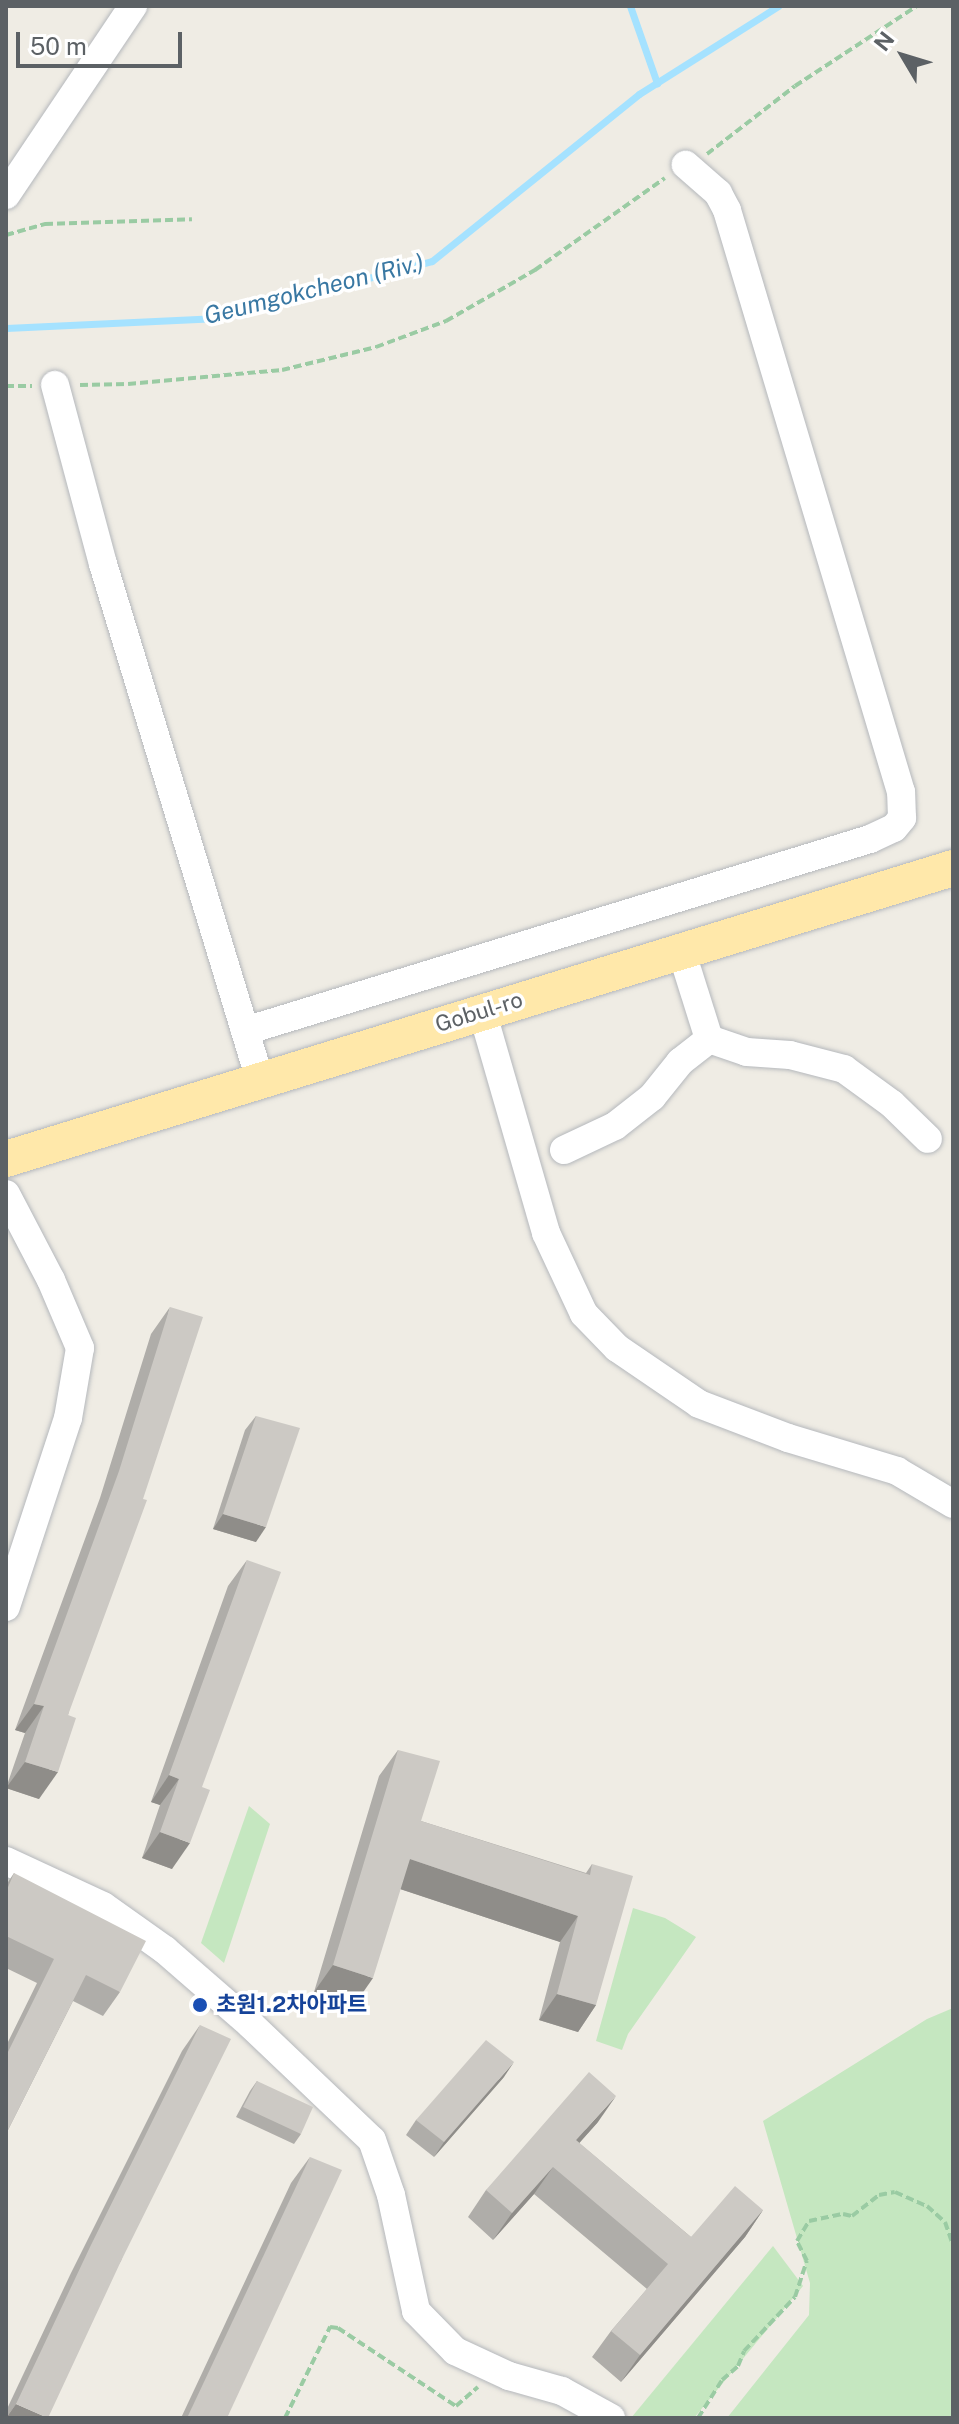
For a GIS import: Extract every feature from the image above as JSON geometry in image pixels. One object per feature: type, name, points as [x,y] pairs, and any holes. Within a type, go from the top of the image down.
[{"type":"main road","name":"Gobul-ro","points":[[6,1159],[953,868]]},
{"type":"street","points":[[6,195],[133,6]]},
{"type":"street","points":[[245,1031],[417,981],[870,839],[894,828],[902,818],[901,792],[727,210],[718,193],[686,165]]},
{"type":"street","points":[[55,385],[103,564],[260,1080]]},
{"type":"street","points":[[681,950],[709,1039]]},
{"type":"street","points":[[482,1011],[546,1233],[584,1314],[617,1348],[699,1404],[788,1438],[897,1471],[953,1504]]},
{"type":"street","points":[[709,1039],[747,1052],[790,1055],[844,1069],[892,1104],[928,1139]]},
{"type":"street","points":[[564,1150],[615,1126],[652,1097],[680,1062],[709,1039]]},
{"type":"street","points":[[6,1194],[51,1280],[80,1348],[68,1418],[6,1607]]},
{"type":"street","points":[[6,1861],[103,1906],[165,1950],[261,2034],[372,2140],[391,2195],[416,2311],[455,2351],[494,2369],[562,2391],[611,2418]]},
{"type":"path","points":[[6,386],[128,384],[282,370],[376,347],[446,321],[535,270],[686,165],[715,150],[795,86],[917,6]]},
{"type":"path","points":[[6,235],[45,224],[192,219]]},
{"type":"path","points":[[698,2418],[722,2380],[738,2366],[744,2351],[795,2297],[807,2261],[797,2241],[809,2221],[843,2214],[852,2216],[879,2195],[895,2192],[927,2206],[945,2222],[953,2245]]},
{"type":"path","points":[[285,2418],[330,2327],[338,2328],[456,2406],[464,2403],[494,2369]]},
{"type":"green space","points":[[249,1806],[270,1824],[224,1963],[201,1943]]},
{"type":"green space","points":[[633,1908],[665,1918],[696,1937],[628,2034],[622,2050],[596,2041]]},
{"type":"green space","points":[[953,2008],[953,2418],[727,2418],[809,2315],[810,2283],[763,2121],[927,2019]]},
{"type":"green space","points":[[773,2246],[803,2286],[694,2418],[631,2418]]},
{"type":"building","points":[[170,1307],[203,1317],[143,1499],[147,1500],[68,1715],[76,1718],[58,1772],[25,1762],[44,1706],[34,1704],[119,1471]]},
{"type":"building","points":[[256,1416],[300,1428],[266,1527],[223,1514]]},
{"type":"building","points":[[247,1560],[281,1572],[202,1787],[210,1790],[190,1843],[160,1832],[179,1779],[169,1775]]},
{"type":"building","points":[[398,1750],[440,1761],[421,1821],[590,1875],[592,1864],[633,1876],[596,2005],[557,1994],[578,1916],[410,1859],[373,1978],[333,1965]]},
{"type":"building","points":[[14,1873],[146,1941],[120,1992],[86,1975],[6,2134],[6,2056],[54,1959],[6,1936],[6,1892]]},
{"type":"building","points":[[200,2025],[231,2039],[121,2261],[48,2418],[16,2404]]},
{"type":"building","points":[[486,2040],[514,2062],[444,2142],[416,2120]]},
{"type":"building","points":[[589,2072],[616,2096],[576,2140],[691,2237],[735,2186],[763,2210],[640,2355],[611,2331],[668,2264],[553,2167],[512,2213],[486,2190]]},
{"type":"building","points":[[257,2081],[313,2107],[301,2134],[243,2107]]},
{"type":"building","points":[[310,2157],[342,2170],[227,2418],[187,2418]]},
{"type":"waterway","points":[[630,6],[657,83]]},
{"type":"waterway","name":"Geumgokcheon (Riv.)","points":[[6,328],[219,318],[432,261],[639,94],[778,6]]},
{"type":"place","name":"초원1.2차아파트","points":[[200,2005]]}]
